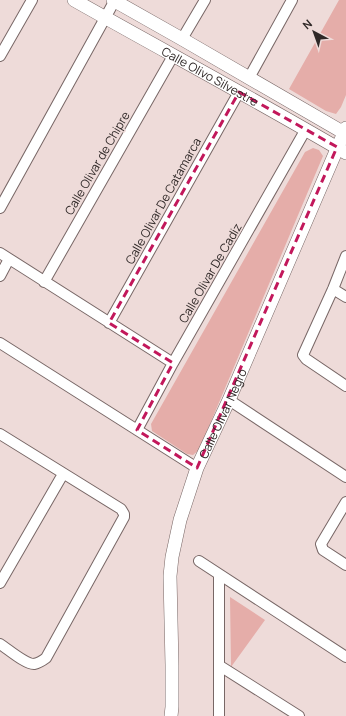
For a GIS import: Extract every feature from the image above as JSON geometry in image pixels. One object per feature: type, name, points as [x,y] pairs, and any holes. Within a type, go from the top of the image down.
[{"type":"street","points":[[0,56],[32,0]]},
{"type":"street","name":"Calle Olivo Silvestre","points":[[74,0],[342,150]]},
{"type":"street","points":[[0,208],[114,0]]},
{"type":"street","name":"Calle Olivo Silvestre","points":[[114,0],[345,132]]},
{"type":"street","points":[[182,39],[205,0]]},
{"type":"street","points":[[249,78],[292,0]]},
{"type":"street","name":"Calle Olivar de Chipre","points":[[44,282],[173,56]]},
{"type":"street","name":"Calle Olivar De Catamarca","points":[[109,323],[239,92]]},
{"type":"street","name":"Calle Olivar De Cadiz","points":[[137,430],[173,363],[306,129]]},
{"type":"street","name":"Calle Olivar Negro","points":[[171,716],[172,665],[170,576],[172,557],[180,520],[197,468],[342,150],[345,132]]},
{"type":"street","points":[[0,253],[173,363]]},
{"type":"street","points":[[346,256],[333,289],[304,352],[304,357],[306,359],[346,386]]},
{"type":"street","points":[[0,276],[10,259]]},
{"type":"street","points":[[333,289],[346,297]]},
{"type":"street","points":[[0,343],[197,468]]},
{"type":"street","points":[[229,400],[346,477]]},
{"type":"street","points":[[0,434],[121,509],[124,517],[46,658],[34,664],[28,663],[0,644]]},
{"type":"street","points":[[0,583],[63,474]]},
{"type":"street","points":[[346,502],[321,544],[323,550],[346,565]]},
{"type":"street","points":[[199,561],[346,657]]},
{"type":"street","points":[[219,575],[219,716]]},
{"type":"street","points":[[220,666],[299,716]]},
{"type":"highlighted area","points":[[239,92],[337,147],[197,468],[137,430],[173,363],[109,323]]},
{"type":"shaded area","points":[[339,0],[346,0],[346,95],[336,114],[326,111],[289,89]]},
{"type":"shaded area","points":[[313,148],[319,150],[323,156],[199,450],[193,455],[187,454],[152,431],[151,424],[305,152]]},
{"type":"shaded area","points":[[230,597],[265,620],[231,667]]}]
